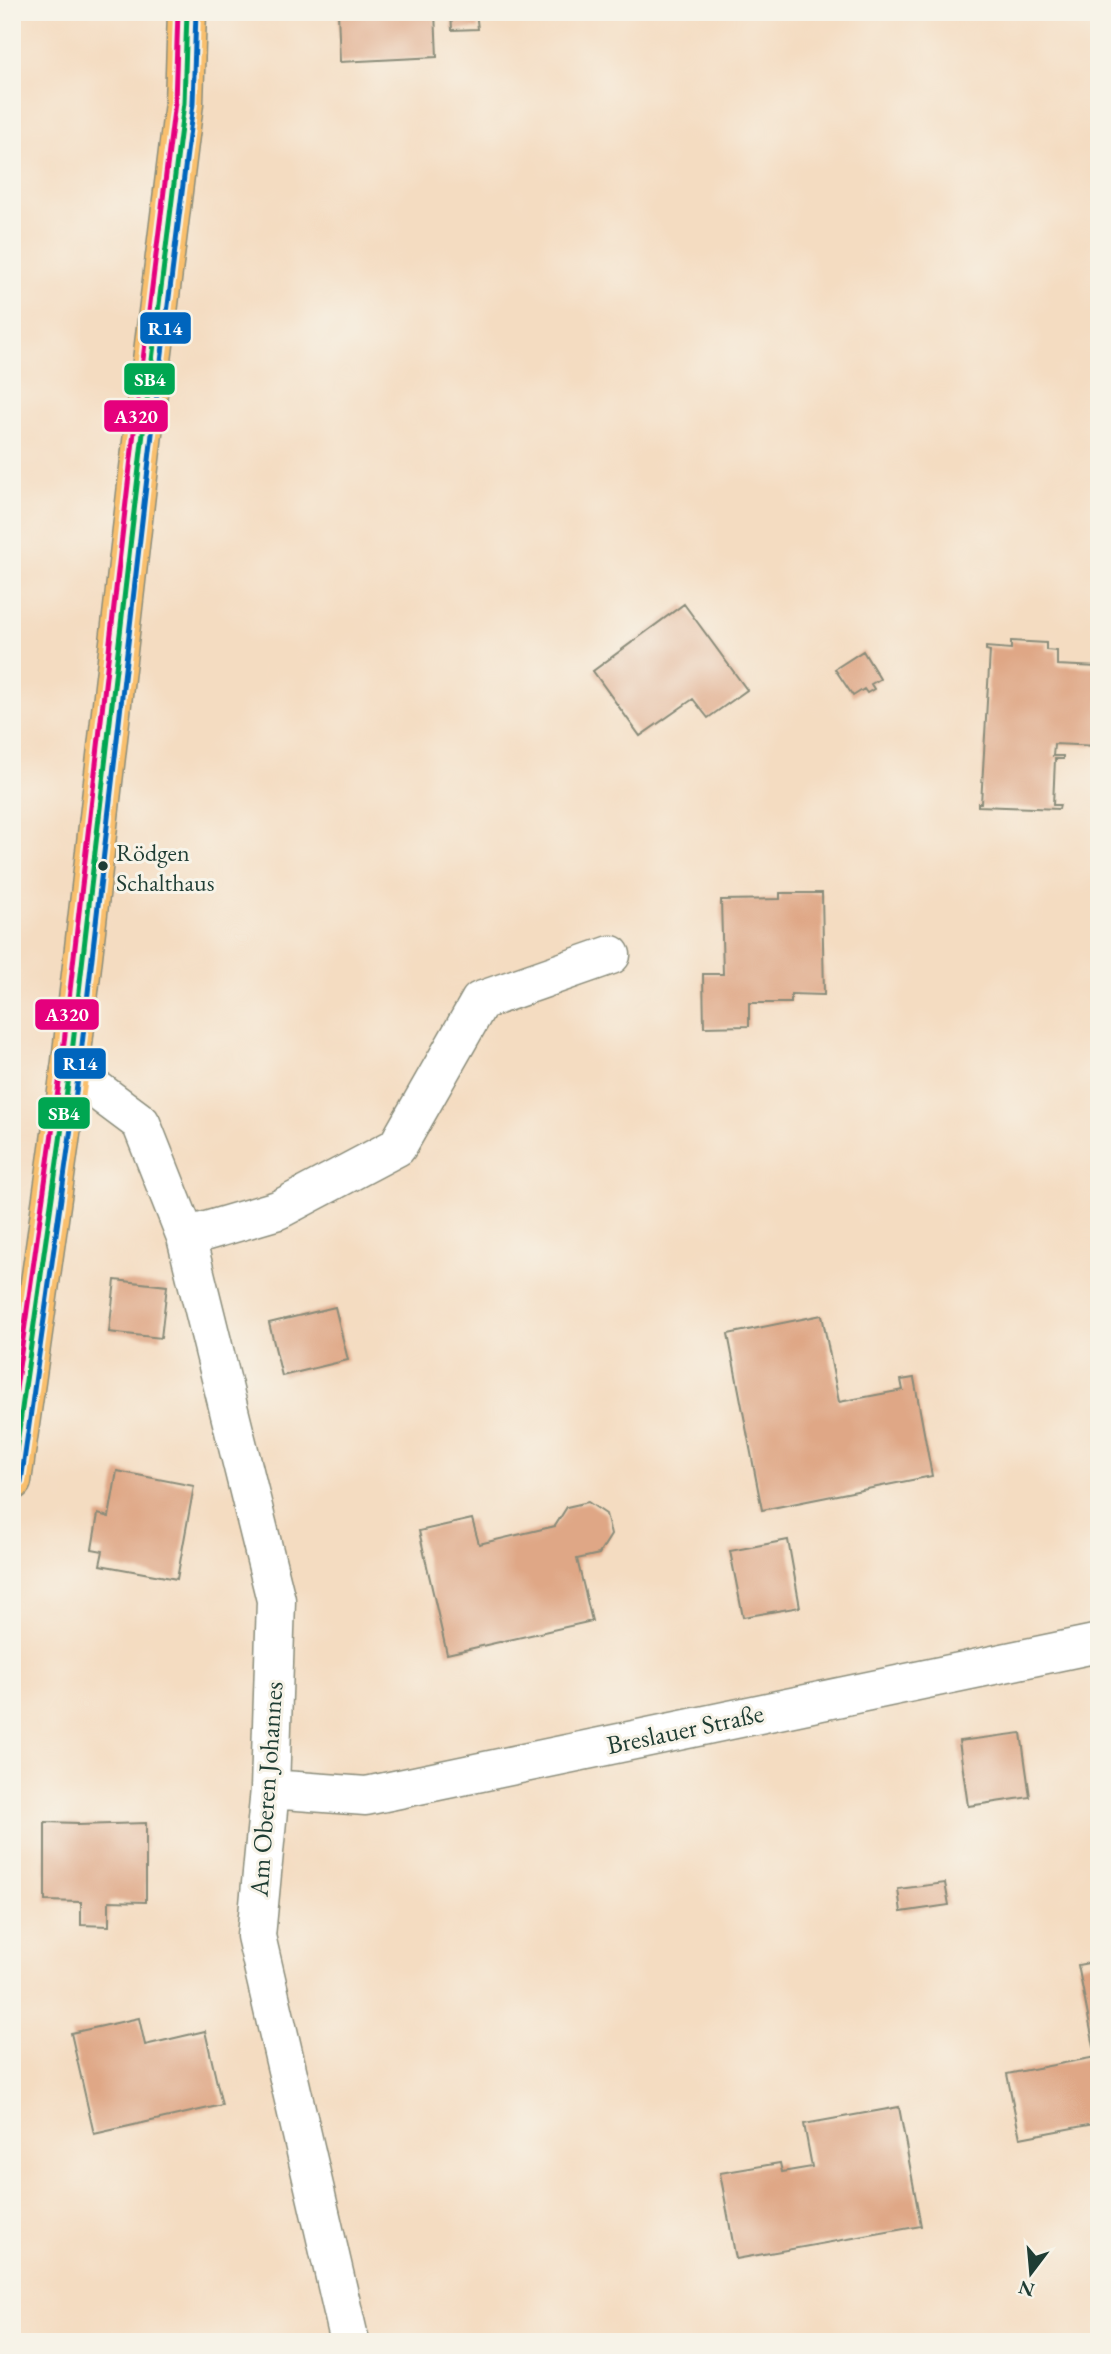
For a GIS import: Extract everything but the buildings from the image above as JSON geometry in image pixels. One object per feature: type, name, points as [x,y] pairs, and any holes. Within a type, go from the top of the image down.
[{"type":"main road","points":[[12,1481],[70,1070],[142,433],[184,103],[187,12]]},
{"type":"street","points":[[186,1237],[278,1210],[397,1147],[480,1001],[611,955]]},
{"type":"street","name":"Am Oberen Johannes","points":[[70,1070],[141,1123],[186,1237],[276,1600],[270,1789],[256,1936],[350,2342]]},
{"type":"street","name":"Breslauer Straße","points":[[270,1789],[366,1796],[1099,1643]]},
{"type":"transit line","name":"A320","points":[[12,1417],[61,1069],[175,102],[178,12]]},
{"type":"transit line","name":"SB4","points":[[12,1479],[70,1070],[184,103],[187,12]]},
{"type":"transit line","name":"R14","points":[[21,1482],[79,1071],[193,104],[196,12]]},
{"type":"place","name":"Rödgen Schalthaus","points":[[103,866]]}]
